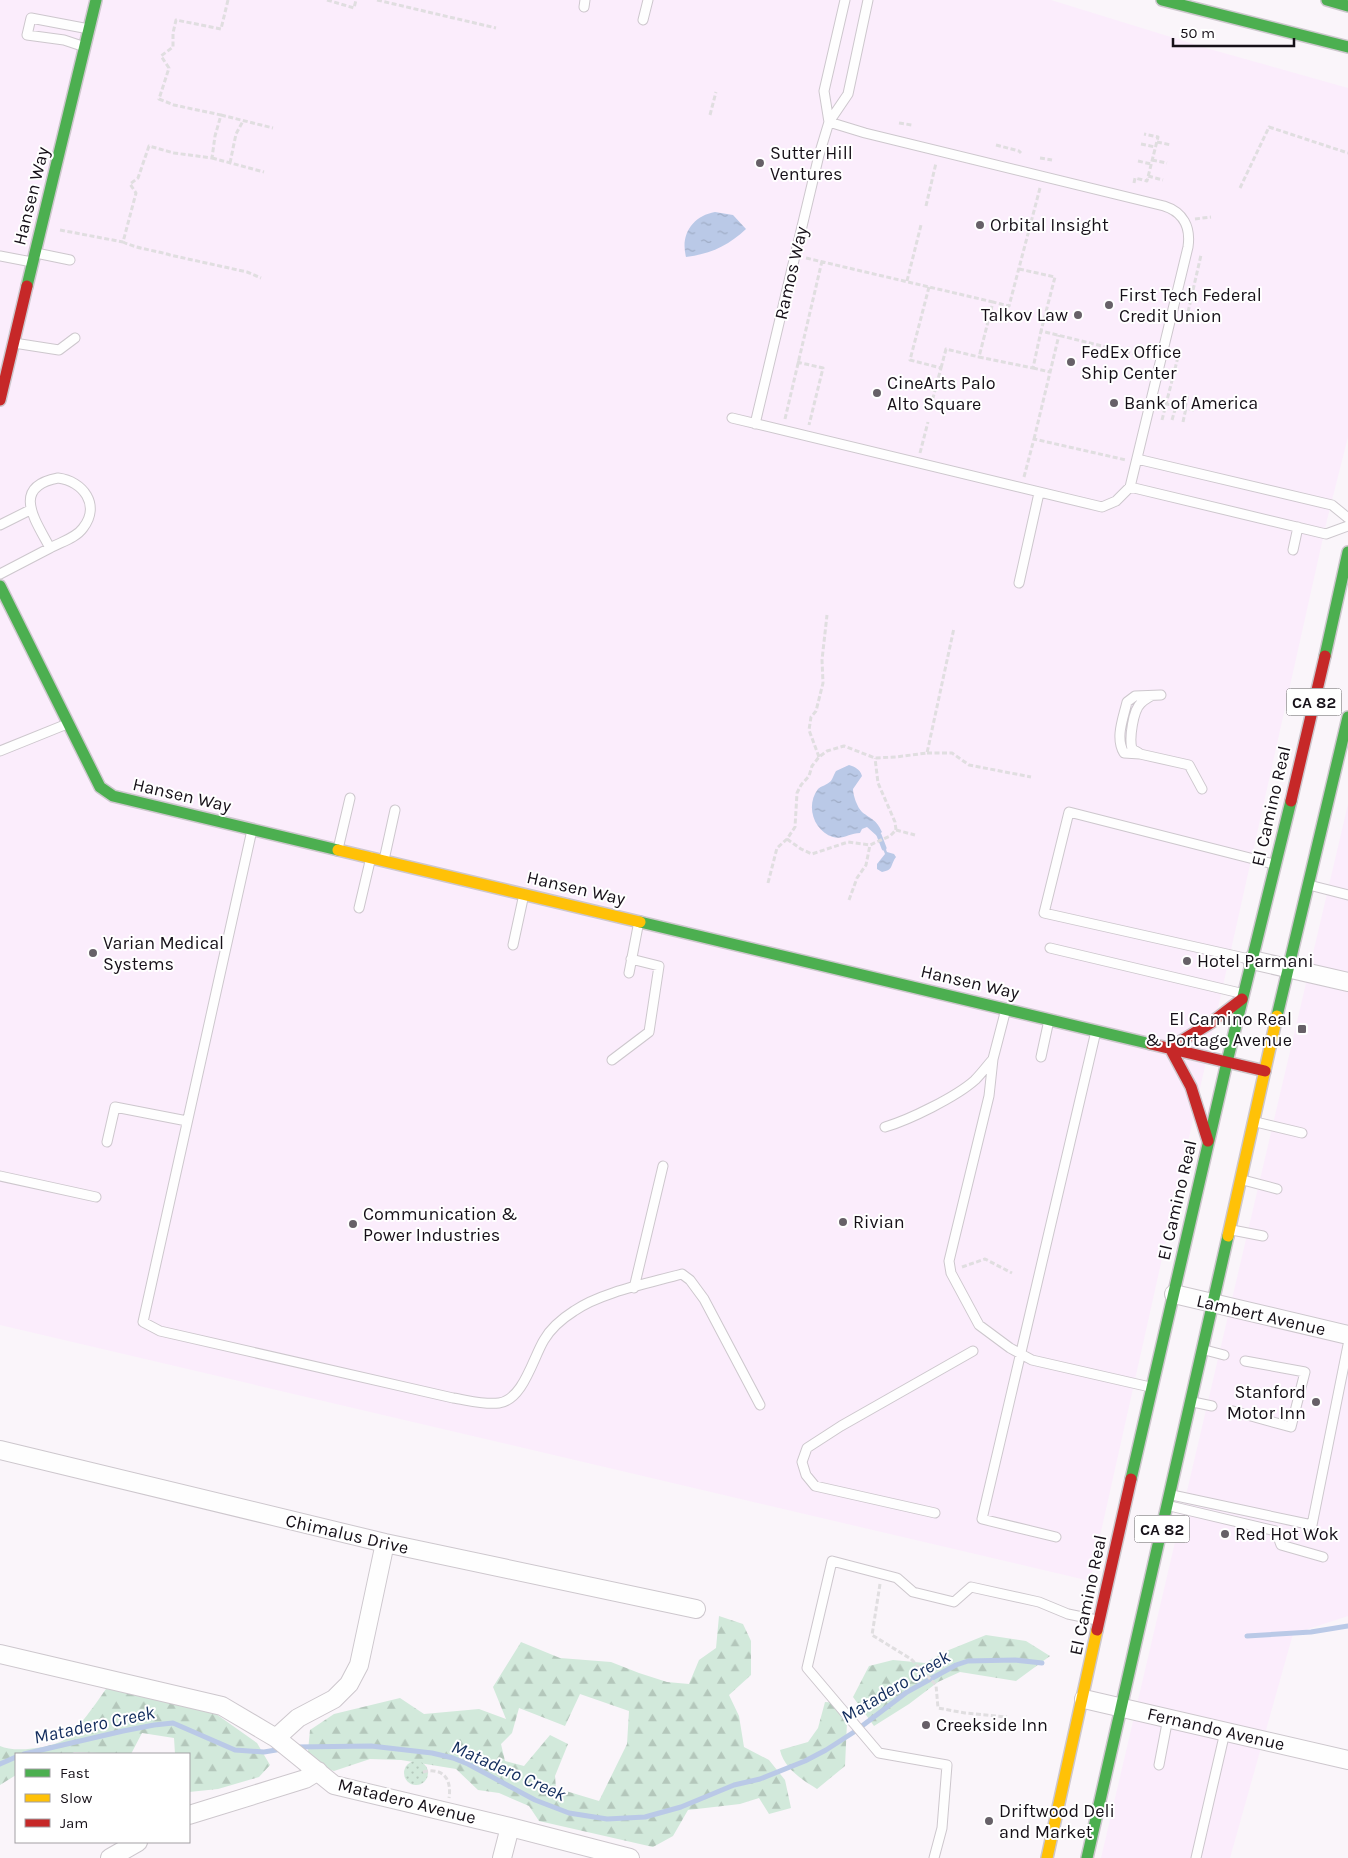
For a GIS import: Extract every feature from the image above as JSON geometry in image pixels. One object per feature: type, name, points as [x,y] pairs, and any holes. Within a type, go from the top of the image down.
[{"type":"main road","name":"Hansen Way","points":[[0,400],[96,0]]},
{"type":"main road","points":[[1162,0],[1348,47]]},
{"type":"main road","points":[[1327,0],[1348,6]]},
{"type":"main road","name":"El Camino Real","points":[[1047,1858],[1152,1387],[1348,552]]},
{"type":"main road","name":"Hansen Way","points":[[0,586],[95,779],[100,787],[113,796],[1265,1071]]},
{"type":"main road","name":"CA 82","points":[[1087,1858],[1169,1500],[1287,968],[1307,884],[1344,751],[1348,717]]},
{"type":"main road","points":[[1209,1143],[1191,1087],[1170,1048],[1212,1022],[1243,996]]},
{"type":"street","points":[[1252,960],[1348,982]]},
{"type":"street","name":"Lambert Avenue","points":[[1174,1294],[1348,1335]]},
{"type":"street","name":"Chimalus Drive","points":[[0,1450],[385,1544],[696,1609]]},
{"type":"street","points":[[278,1739],[298,1718],[334,1699],[348,1684],[359,1665],[385,1544]]},
{"type":"street","name":"Matadero Avenue","points":[[0,1654],[222,1706],[278,1739],[334,1785],[630,1858]]},
{"type":"street","name":"Fernando Avenue","points":[[1084,1698],[1348,1760]]},
{"type":"street","points":[[190,1815],[306,1779],[318,1771]]},
{"type":"street","points":[[502,1858],[510,1827]]},
{"type":"street","points":[[110,1858],[136,1843]]},
{"type":"lane","points":[[643,20],[648,0]]},
{"type":"lane","name":"Ramos Way","points":[[829,122],[824,91],[845,0]]},
{"type":"lane","name":"Ramos Way","points":[[755,424],[819,155],[829,122],[848,94],[868,0]]},
{"type":"lane","points":[[85,47],[64,40],[27,35],[31,18],[89,30]]},
{"type":"lane","points":[[732,418],[1102,507],[1116,501],[1130,487],[1188,246],[1188,230],[1184,220],[1174,209],[1169,207],[865,133],[829,122]]},
{"type":"lane","points":[[0,256],[70,260]]},
{"type":"lane","points":[[13,343],[59,350],[75,338]]},
{"type":"lane","points":[[1136,461],[1332,506],[1348,518]]},
{"type":"lane","points":[[0,574],[76,535],[83,528],[88,519],[90,509],[86,495],[77,483],[68,479],[48,480],[39,485],[33,492],[29,502],[30,510],[50,548]]},
{"type":"lane","points":[[1130,487],[1326,534],[1348,526]]},
{"type":"lane","points":[[1019,583],[1039,493]]},
{"type":"lane","points":[[0,525],[30,510]]},
{"type":"lane","points":[[1293,550],[1298,527]]},
{"type":"lane","points":[[1161,695],[1136,696],[1127,702],[1120,734],[1120,745],[1124,753],[1140,754],[1189,766],[1202,789]]},
{"type":"lane","points":[[0,751],[67,724]]},
{"type":"lane","points":[[338,850],[350,798]]},
{"type":"lane","points":[[384,860],[395,810]]},
{"type":"lane","points":[[1252,960],[1044,913],[1069,812],[1275,865]]},
{"type":"lane","points":[[252,829],[143,1322],[160,1331],[453,1398],[500,1403],[509,1399],[519,1390],[544,1340],[554,1327],[575,1310],[598,1298],[682,1274],[690,1280],[704,1299],[760,1405]]},
{"type":"lane","points":[[359,908],[372,857]]},
{"type":"lane","points":[[1307,884],[1348,895]]},
{"type":"lane","points":[[513,946],[524,894]]},
{"type":"lane","points":[[629,973],[639,921]]},
{"type":"lane","points":[[1050,948],[1243,996]]},
{"type":"lane","points":[[612,1060],[649,1032],[658,966],[631,959]]},
{"type":"lane","points":[[1006,1009],[993,1059],[988,1096],[949,1261],[951,1274],[979,1325],[1021,1355],[1032,1360],[1152,1387]]},
{"type":"lane","points":[[1041,1057],[1049,1020]]},
{"type":"lane","points":[[1056,1537],[982,1520],[1096,1031]]},
{"type":"lane","points":[[885,1127],[901,1122],[963,1090],[976,1079],[993,1059]]},
{"type":"lane","points":[[107,1142],[115,1107],[187,1121]]},
{"type":"lane","points":[[1254,1121],[1302,1133]]},
{"type":"lane","points":[[634,1288],[663,1166]]},
{"type":"lane","points":[[0,1176],[96,1197]]},
{"type":"lane","points":[[1240,1179],[1277,1188]]},
{"type":"lane","points":[[1229,1229],[1263,1236]]},
{"type":"lane","points":[[1169,1500],[1312,1525],[1348,1345]]},
{"type":"lane","points":[[1202,1350],[1224,1355]]},
{"type":"lane","points":[[935,1512],[815,1486],[806,1475],[802,1462],[807,1448],[814,1443],[973,1351]]},
{"type":"lane","points":[[1233,1411],[1292,1427],[1306,1372],[1245,1361]]},
{"type":"lane","points":[[1190,1401],[1212,1406]]},
{"type":"lane","points":[[1169,1500],[1276,1531],[1281,1545],[1323,1557]]},
{"type":"lane","points":[[934,1858],[942,1828],[947,1765],[879,1753],[807,1668],[832,1561],[897,1578],[913,1592],[954,1602],[971,1587],[1039,1602],[1068,1614],[1100,1620]]},
{"type":"lane","points":[[1159,1765],[1168,1718]]},
{"type":"lane","points":[[1196,1858],[1225,1732]]},
{"type":"path","points":[[228,0],[221,30],[176,20],[173,47],[161,56],[169,68],[159,99],[174,105],[273,128]]},
{"type":"path","points":[[327,0],[354,8],[356,0]]},
{"type":"path","points":[[377,0],[496,28]]},
{"type":"path","points":[[710,115],[716,92]]},
{"type":"path","points":[[212,158],[215,136],[221,115]]},
{"type":"path","points":[[230,163],[236,134],[243,121]]},
{"type":"path","points":[[899,123],[912,125]]},
{"type":"path","points":[[1240,188],[1269,127],[1348,153]]},
{"type":"path","points":[[1134,183],[1135,178],[1147,181],[1157,142],[1158,137],[1144,134]]},
{"type":"path","points":[[1157,142],[1171,145]]},
{"type":"path","points":[[1141,144],[1155,147]]},
{"type":"path","points":[[996,145],[1019,150],[1021,153]]},
{"type":"path","points":[[122,242],[136,193],[130,184],[138,178],[149,146],[212,158],[264,172]]},
{"type":"path","points":[[926,206],[939,150]]},
{"type":"path","points":[[1040,158],[1052,160]]},
{"type":"path","points":[[1138,161],[1167,163]]},
{"type":"path","points":[[795,255],[1010,306],[1043,175]]},
{"type":"path","points":[[1148,176],[1163,180]]},
{"type":"path","points":[[1195,219],[1212,217]]},
{"type":"path","points":[[907,281],[921,225]]},
{"type":"path","points":[[60,230],[122,242],[135,247],[247,272],[261,278]]},
{"type":"path","points":[[1188,312],[1201,255]]},
{"type":"path","points":[[782,430],[822,261]]},
{"type":"path","points":[[1019,269],[1055,277],[1033,368]]},
{"type":"path","points":[[929,287],[910,360],[941,368]]},
{"type":"path","points":[[980,357],[993,302]]},
{"type":"path","points":[[1041,331],[1160,361]]},
{"type":"path","points":[[1021,488],[1059,335]]},
{"type":"path","points":[[933,398],[946,349],[1050,372]]},
{"type":"path","points":[[1162,420],[1180,349]]},
{"type":"path","points":[[798,362],[823,368],[806,436]]},
{"type":"path","points":[[1183,422],[1188,394]]},
{"type":"path","points":[[1167,404],[1194,410]]},
{"type":"path","points":[[1172,420],[1176,406]]},
{"type":"path","points":[[917,462],[928,422]]},
{"type":"path","points":[[1034,439],[1136,461]]},
{"type":"path","points":[[819,758],[809,730],[811,717],[816,711],[823,683],[822,660],[827,615]]},
{"type":"path","points":[[927,752],[954,628]]},
{"type":"path","points":[[768,883],[777,848],[787,839],[795,827],[797,793],[809,776],[812,766],[827,751],[844,746],[875,758],[927,752],[952,753],[969,765],[1031,777]]},
{"type":"path","points":[[875,758],[878,783],[896,830]]},
{"type":"path","points":[[787,839],[812,854],[848,842],[870,845],[890,836],[896,830]]},
{"type":"path","points":[[896,830],[914,834]]},
{"type":"path","points":[[849,900],[857,878],[866,865],[870,845]]},
{"type":"path","points":[[951,1274],[958,1268],[985,1259],[1012,1273]]},
{"type":"path","points":[[882,1574],[872,1635],[911,1659],[936,1685],[938,1708],[1007,1717]]},
{"type":"path","points":[[423,1772],[433,1771],[441,1773],[448,1779],[450,1789],[446,1812]]},
{"type":"shaded area","points":[[0,0],[1051,0],[1213,50],[1348,88],[1348,437],[1327,520],[1090,1581],[0,1325]]},
{"type":"shaded area","points":[[1348,804],[1348,1616],[1293,1634],[1230,1858],[1101,1858]]},
{"type":"green space","points":[[719,1616],[743,1624],[751,1641],[751,1675],[729,1695],[739,1716],[744,1747],[769,1760],[785,1780],[791,1808],[769,1814],[759,1798],[740,1804],[688,1810],[673,1836],[653,1847],[539,1821],[529,1806],[499,1793],[478,1790],[456,1769],[401,1760],[370,1759],[334,1771],[307,1761],[310,1730],[334,1714],[400,1698],[424,1714],[479,1709],[506,1719],[493,1687],[521,1642],[560,1658],[611,1662],[667,1682],[689,1684],[699,1660],[716,1648]],"holes":[[[580,1694],[629,1711],[627,1744],[599,1801],[556,1788],[555,1776],[568,1744],[550,1735],[524,1766],[505,1761],[501,1744],[512,1733],[519,1708],[565,1726]]]},
{"type":"green space","points":[[986,1635],[1026,1641],[1050,1656],[1016,1681],[960,1672],[938,1682],[909,1704],[874,1726],[853,1697],[869,1666],[893,1660],[925,1663],[944,1652]]},
{"type":"green space","points":[[108,1686],[209,1709],[257,1743],[270,1765],[259,1777],[218,1789],[190,1792],[190,1753],[175,1753],[174,1738],[142,1733],[132,1753],[15,1753],[15,1776],[0,1785],[0,1746],[14,1749],[32,1749],[58,1743],[69,1736]]},
{"type":"green space","points":[[825,1702],[841,1703],[847,1722],[845,1766],[817,1789],[789,1768],[780,1750],[808,1742],[818,1728]]},
{"type":"green space","points":[[416,1761],[424,1765],[428,1773],[424,1781],[416,1785],[408,1781],[404,1773],[408,1765]]},
{"type":"water","points":[[715,212],[733,215],[746,229],[733,240],[719,248],[704,254],[686,257],[685,241],[690,227],[700,217]]},
{"type":"water","points":[[849,765],[857,769],[862,776],[853,789],[854,794],[860,810],[876,822],[880,828],[882,832],[877,836],[867,827],[862,829],[860,833],[840,838],[833,837],[826,834],[816,824],[812,810],[814,796],[818,789],[831,781],[836,771]]},
{"type":"water","points":[[885,847],[887,852],[894,854],[896,857],[890,868],[882,872],[877,869],[877,864],[885,854],[883,849]]},
{"type":"waterway","points":[[879,835],[884,848]]},
{"type":"waterway","name":"Matadero Creek","points":[[1247,1636],[1311,1632],[1348,1626]]},
{"type":"waterway","name":"Matadero Creek","points":[[296,1747],[371,1746],[432,1753],[468,1764],[535,1800],[569,1813],[607,1819],[645,1817],[681,1807],[734,1785],[760,1779],[805,1761],[854,1732],[907,1692],[956,1665],[968,1661],[1015,1660],[1042,1663]]},
{"type":"waterway","name":"Matadero Creek","points":[[28,1753],[123,1731],[173,1723],[235,1750],[264,1752],[282,1749]]},
{"type":"waterway","name":"Matadero Creek","points":[[0,1764],[15,1757]]},
{"type":"traffic: fast","points":[[27,286],[96,0]]},
{"type":"traffic: fast","points":[[1162,0],[1348,47]]},
{"type":"traffic: fast","points":[[1327,0],[1348,6]]},
{"type":"traffic: fast","points":[[1325,656],[1348,552]]},
{"type":"traffic: fast","points":[[0,586],[100,787],[113,796],[338,850]]},
{"type":"traffic: fast","points":[[1277,1016],[1348,717]]},
{"type":"traffic: fast","points":[[1131,1479],[1227,1062],[1291,801]]},
{"type":"traffic: fast","points":[[640,922],[1151,1044]]},
{"type":"traffic: fast","points":[[1087,1858],[1228,1236]]},
{"type":"traffic: slow","points":[[338,850],[640,922]]},
{"type":"traffic: slow","points":[[1228,1236],[1277,1016]]},
{"type":"traffic: slow","points":[[1047,1858],[1097,1630]]},
{"type":"traffic: jam","points":[[0,400],[27,286]]},
{"type":"traffic: jam","points":[[1291,801],[1325,656]]},
{"type":"traffic: jam","points":[[1208,1141],[1191,1087],[1170,1048],[1212,1022],[1242,999]]},
{"type":"traffic: jam","points":[[1151,1044],[1265,1071]]},
{"type":"traffic: jam","points":[[1097,1630],[1131,1479]]},
{"type":"place","name":"Sutter Hill Ventures","points":[[760,163]]},
{"type":"place","name":"Orbital Insight","points":[[980,225]]},
{"type":"place","name":"First Tech Federal Credit Union","points":[[1109,305]]},
{"type":"place","name":"Talkov Law","points":[[1078,315]]},
{"type":"place","name":"FedEx Office Ship Center","points":[[1071,362]]},
{"type":"place","name":"CineArts Palo Alto Square","points":[[877,393]]},
{"type":"place","name":"Bank of America","points":[[1114,403]]},
{"type":"place","name":"Varian Medical Systems","points":[[93,953]]},
{"type":"place","name":"Hotel Parmani","points":[[1187,961]]},
{"type":"place","name":"El Camino Real & Portage Avenue","points":[[1302,1029]]},
{"type":"place","name":"Rivian","points":[[843,1222]]},
{"type":"place","name":"Communication & Power Industries","points":[[353,1224]]},
{"type":"place","name":"Stanford Motor Inn","points":[[1316,1402]]},
{"type":"place","name":"Red Hot Wok","points":[[1225,1534]]},
{"type":"place","name":"Creekside Inn","points":[[926,1725]]},
{"type":"place","name":"Driftwood Deli and Market","points":[[989,1821]]}]
